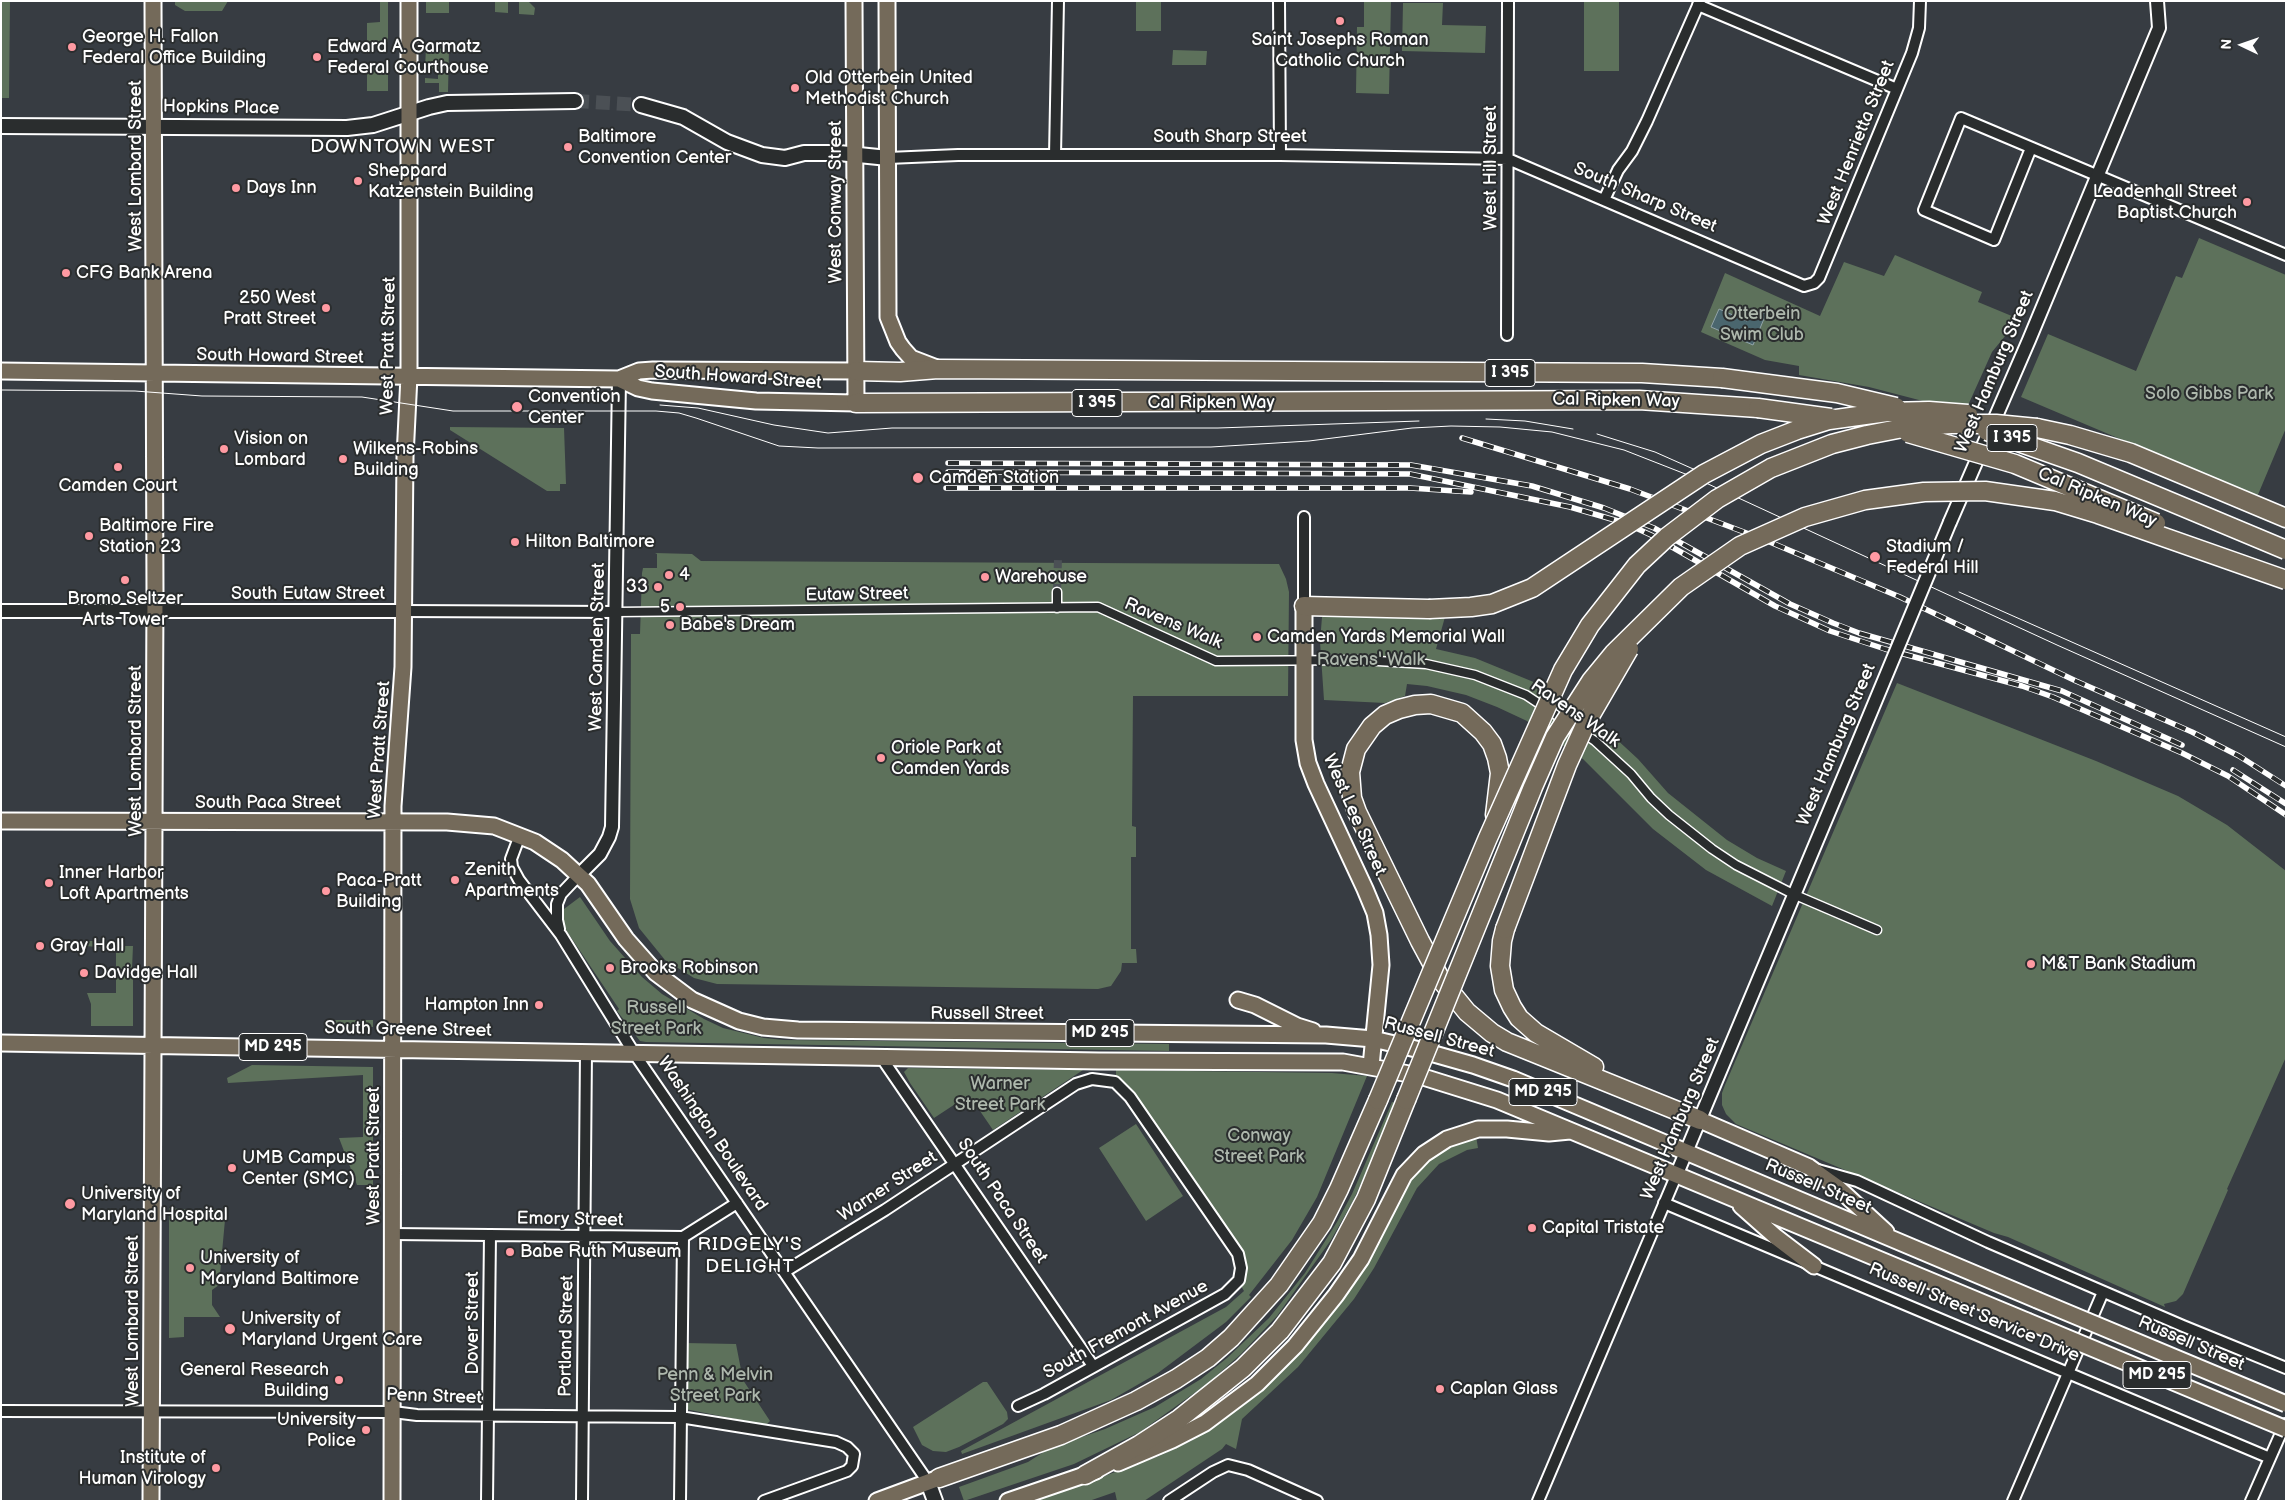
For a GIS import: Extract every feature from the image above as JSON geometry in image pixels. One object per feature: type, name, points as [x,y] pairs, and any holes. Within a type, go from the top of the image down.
[{"type":"highway","name":"Cal Ripken Way","points":[[856,371],[900,372],[938,369],[1642,373],[1722,378],[1837,393],[1926,414],[2012,439],[2078,463],[2286,550]]},
{"type":"highway","name":"Cal Ripken Way","points":[[856,403],[1045,404],[1601,400],[1722,404],[1770,408],[1925,436],[2034,471],[2286,579]]},
{"type":"highway","points":[[1304,606],[1429,609],[1471,608],[1492,604],[1532,588],[1704,474],[1761,444],[1829,420],[1887,412],[1929,411],[1995,418],[2078,437],[2131,453],[2286,518]]},
{"type":"highway","points":[[934,1480],[1061,1435],[1136,1401],[1176,1379],[1208,1358],[1257,1311],[1308,1244],[1339,1190],[1487,840],[1563,670],[1590,625],[1637,565],[1691,517],[1717,499],[1771,468],[1817,450],[1867,435],[1908,428],[1951,424],[1996,424],[2037,428]]},
{"type":"highway","points":[[1085,1474],[1139,1445],[1179,1419],[1243,1368],[1280,1331],[1332,1264],[1366,1199],[1555,737],[1591,681],[1614,653],[1666,601],[1697,575],[1740,546],[1771,531],[1829,508],[1865,500],[1924,492],[1985,491],[2055,502],[2098,514],[2286,579]]},
{"type":"highway","points":[[1646,623],[1605,689],[1582,731],[1567,765],[1505,929],[1500,953],[1502,978],[1512,1008],[1519,1018],[1548,1042],[1648,1098]]},
{"type":"highway","points":[[1487,840],[1498,794],[1498,765],[1492,744],[1483,732],[1462,714],[1430,704],[1415,705],[1385,715],[1363,737],[1356,749],[1350,772],[1352,798],[1376,852],[1441,980],[1467,1012],[1492,1033],[1507,1042],[1700,1120]]},
{"type":"main road","name":"West Lombard Street","points":[[151,1501],[155,611],[155,126],[153,1]]},
{"type":"main road","name":"West Pratt Street","points":[[392,1501],[393,822],[395,767],[402,694],[405,457],[409,376],[410,1]]},
{"type":"main road","name":"West Conway Street","points":[[854,1],[856,403]]},
{"type":"main road","points":[[887,1],[888,317],[898,342],[912,358],[938,369]]},
{"type":"main road","points":[[409,114],[453,102],[575,101]]},
{"type":"main road","name":"South Sharp Street","points":[[641,105],[683,117],[727,142],[762,155],[785,158],[804,153],[888,158]]},
{"type":"main road","name":"Hopkins Place","points":[[1,126],[347,128],[373,125],[409,114]]},
{"type":"main road","name":"South Howard Street","points":[[1,371],[619,379],[639,372],[653,370],[856,371]]},
{"type":"main road","name":"South Howard Street","points":[[619,379],[638,388],[652,391],[756,401],[856,403]]},
{"type":"main road","name":"West Lee Street","points":[[1304,606],[1304,740],[1308,763],[1365,889],[1374,913],[1379,935],[1381,965],[1371,1066]]},
{"type":"main road","name":"South Paca Street","points":[[1,821],[482,824],[520,835],[549,850],[579,875]]},
{"type":"main road","name":"Russell Street","points":[[579,875],[595,894],[636,953],[666,982],[712,1010],[739,1021],[786,1030],[1326,1035],[1373,1040],[1443,1056],[1500,1074],[2286,1404]]},
{"type":"main road","points":[[1238,1000],[1255,1005],[1297,1026],[1326,1035]]},
{"type":"main road","name":"South Greene Street","points":[[1,1043],[634,1053]]},
{"type":"main road","name":"MD 295","points":[[634,1053],[1343,1062],[1420,1076],[1473,1092],[1572,1131],[2286,1429]]},
{"type":"main road","points":[[1700,1120],[1809,1167],[1837,1187],[1894,1239]]},
{"type":"main road","points":[[1008,1501],[1134,1458],[1205,1423],[1257,1384],[1295,1346],[1336,1295],[1361,1259],[1404,1174],[1424,1154],[1447,1139],[1478,1129],[1507,1129],[1550,1133],[1572,1131]]},
{"type":"main road","points":[[1732,1198],[1776,1237],[1814,1266]]},
{"type":"main road","points":[[877,1501],[934,1480]]},
{"type":"main road","name":"Washington Boulevard","points":[[934,1480],[935,1501]]},
{"type":"street","points":[[1055,155],[1058,1]]},
{"type":"street","points":[[1279,1],[1280,155]]},
{"type":"street","name":"West Hill Street","points":[[1507,335],[1508,1]]},
{"type":"street","name":"West Henrietta Street","points":[[1804,286],[1814,283],[1819,278],[1897,89],[1917,37],[1920,1]]},
{"type":"street","name":"West Hamburg Street","points":[[1538,1501],[1700,1120],[1950,522],[2098,176],[2159,28],[2157,1]]},
{"type":"street","points":[[1604,200],[1618,170],[1632,151],[1647,121],[1699,3],[1897,89]]},
{"type":"street","points":[[2031,148],[1994,240],[1924,210],[1961,118],[2286,255]]},
{"type":"street","name":"South Sharp Street","points":[[888,158],[1055,155],[1280,155],[1508,159],[1804,286]]},
{"type":"street","name":"West Camden Street","points":[[579,875],[600,854],[609,837],[612,826],[619,379]]},
{"type":"street","name":"West Lee Street","points":[[1304,517],[1304,606]]},
{"type":"street","points":[[1057,592],[1057,608]]},
{"type":"street","name":"Eutaw Street","points":[[616,612],[1098,608]]},
{"type":"street","name":"Ravens Walk","points":[[1098,608],[1216,661],[1362,660],[1426,664],[1475,675],[1526,695],[1595,741],[1631,774],[1657,804],[1705,844],[1736,865],[1793,894],[1877,930]]},
{"type":"street","name":"South Eutaw Street","points":[[1,611],[616,612]]},
{"type":"street","name":"Washington Boulevard","points":[[520,835],[512,859],[512,867],[561,935],[634,1053],[784,1272],[934,1480]]},
{"type":"street","name":"Washington Boulevard","points":[[561,935],[556,920],[557,904],[564,889],[579,875]]},
{"type":"street","name":"Portland Street","points":[[582,1501],[586,1051]]},
{"type":"street","name":"South Paca Street","points":[[881,1057],[1093,1366]]},
{"type":"street","name":"Warner Street","points":[[784,1272],[885,1210],[1076,1084],[1092,1079],[1115,1082],[1130,1097],[1238,1254],[1241,1268],[1240,1274]]},
{"type":"street","points":[[1809,1167],[1857,1181],[1988,1242],[2102,1292],[2286,1368]]},
{"type":"street","points":[[680,1501],[683,1237],[737,1203]]},
{"type":"street","name":"Russell Street Service Drive","points":[[1664,1203],[2270,1458]]},
{"type":"street","name":"Emory Street","points":[[393,1234],[683,1237]]},
{"type":"street","name":"Dover Street","points":[[487,1501],[490,1235]]},
{"type":"street","name":"South Fremont Avenue","points":[[1018,1406],[1044,1394],[1226,1294],[1237,1284],[1240,1274]]},
{"type":"street","points":[[2014,1501],[2102,1292]]},
{"type":"street","name":"Penn Street","points":[[1,1411],[392,1412],[417,1415],[680,1417],[836,1442],[851,1450],[855,1460],[848,1471],[764,1501]]},
{"type":"street","points":[[2251,1501],[2286,1421]]},
{"type":"street","points":[[1169,1501],[1213,1472],[1228,1465],[1248,1470],[1299,1497],[1317,1501]]},
{"type":"green space","points":[[1,1],[10,1],[9,98],[1,98]]},
{"type":"green space","points":[[175,1],[228,1],[222,11],[185,11],[175,5]]},
{"type":"green space","points":[[380,1],[388,1],[388,42],[367,42],[367,23],[380,22]]},
{"type":"green space","points":[[426,1],[449,1],[449,13],[426,13]]},
{"type":"green space","points":[[495,1],[508,1],[508,13],[495,12]]},
{"type":"green space","points":[[519,1],[528,1],[535,8],[534,15],[519,14]]},
{"type":"green space","points":[[1136,1],[1161,1],[1161,31],[1136,31]]},
{"type":"green space","points":[[1364,1],[1391,1],[1389,94],[1356,93],[1357,27],[1364,27]]},
{"type":"green space","points":[[1584,1],[1619,1],[1619,71],[1584,71]]},
{"type":"green space","points":[[1403,3],[1443,3],[1442,25],[1486,26],[1485,53],[1402,51]]},
{"type":"green space","points":[[426,48],[449,49],[448,92],[439,92],[439,83],[425,83],[425,78],[438,79],[438,68],[425,68]]},
{"type":"green space","points":[[1173,50],[1207,51],[1206,65],[1172,65]]},
{"type":"green space","points":[[367,67],[388,67],[388,91],[367,91]]},
{"type":"green space","name":"Solo Gibbs Park","points":[[2199,238],[2286,275],[2286,428],[2257,497],[2021,397],[2048,334],[2136,371],[2176,276],[2182,278]]},
{"type":"green space","name":"Otterbein Swim Club","points":[[1895,255],[1982,292],[1978,302],[2019,319],[1992,352],[1965,412],[1869,387],[1799,375],[1799,366],[1765,360],[1701,332],[1725,273],[1820,316],[1844,262],[1884,276]]},
{"type":"green space","points":[[450,427],[564,428],[566,484],[560,484],[560,491],[547,491],[450,430]]},
{"type":"green space","name":"Oriole Park at Camden Yards","points":[[655,553],[692,554],[701,561],[1279,564],[1286,579],[1289,592],[1288,696],[1133,696],[1132,826],[1136,827],[1136,857],[1131,857],[1131,949],[1136,949],[1137,963],[1122,963],[1121,971],[1111,986],[1098,989],[717,984],[694,978],[665,960],[639,928],[630,899],[631,634],[640,634],[642,573],[643,568],[657,568],[657,554]]},
{"type":"green space","name":"Ravens' Walk","points":[[1322,617],[1445,617],[1436,649],[1475,658],[1541,685],[1600,724],[1638,759],[1668,793],[1727,840],[1757,858],[1786,871],[1772,906],[1706,870],[1653,829],[1583,759],[1527,721],[1497,707],[1466,695],[1427,686],[1407,684],[1405,696],[1385,703],[1324,700],[1320,642]]},
{"type":"green space","name":"M&T Bank Stadium","points":[[1897,683],[2096,761],[2178,796],[2227,825],[2286,871],[2286,1057],[2183,1294],[2176,1301],[2164,1304],[2165,1307],[2008,1237],[1994,1233],[1736,1124],[1726,1114],[1722,1105],[1722,1093],[1725,1085]]},
{"type":"green space","name":"Russell Street Park","points":[[580,897],[610,941],[642,977],[662,994],[723,1028],[764,1038],[784,1040],[1169,1044],[1169,1051],[640,1041],[617,1011],[619,1009],[566,930],[563,920],[564,909]]},
{"type":"green space","points":[[74,941],[106,941],[108,948],[75,945]]},
{"type":"green space","points":[[120,946],[133,946],[132,969],[119,969],[116,966],[116,953],[119,952]]},
{"type":"green space","points":[[118,975],[133,975],[133,1026],[91,1026],[91,1004],[87,993],[116,993],[116,979]]},
{"type":"green space","points":[[333,1020],[373,1020],[373,1027],[333,1026]]},
{"type":"green space","points":[[252,1065],[373,1067],[373,1185],[357,1185],[339,1138],[363,1137],[363,1075],[228,1083],[227,1078]]},
{"type":"green space","name":"Warner Street Park","points":[[908,1068],[1083,1070],[993,1130],[969,1095],[934,1118],[904,1072]]},
{"type":"green space","name":"Conway Street Park","points":[[1116,1070],[1332,1073],[1367,1076],[1317,1197],[1292,1240],[1249,1295],[1251,1297],[1226,1322],[1158,1373],[1111,1400],[962,1454],[961,1451],[1226,1307],[1244,1291],[1241,1286],[1245,1264],[1240,1249],[1130,1088],[1116,1077]]},
{"type":"green space","points":[[1392,1102],[1396,1103],[1378,1146],[1353,1201],[1331,1240],[1277,1316],[1241,1354],[1207,1384],[1140,1432],[1074,1464],[964,1501],[959,1487],[1028,1462],[1050,1448],[1105,1429],[1155,1407],[1201,1379],[1227,1358],[1269,1318],[1305,1273],[1352,1194]]},
{"type":"green space","points":[[1136,1124],[1183,1196],[1146,1221],[1099,1148]]},
{"type":"green space","points":[[1476,1136],[1478,1148],[1467,1150],[1439,1164],[1417,1188],[1374,1268],[1354,1299],[1298,1367],[1242,1419],[1236,1449],[1226,1444],[1222,1449],[1144,1501],[1117,1501],[1115,1492],[1089,1501],[1036,1501],[1159,1456],[1191,1441],[1235,1411],[1279,1372],[1331,1314],[1364,1265],[1404,1189],[1418,1170],[1439,1152],[1458,1142]]},
{"type":"green space","points":[[169,1208],[205,1211],[207,1209],[226,1209],[219,1285],[212,1290],[212,1305],[220,1317],[184,1317],[184,1337],[169,1338]]},
{"type":"green space","name":"Penn & Melvin Street Park","points":[[685,1343],[736,1344],[743,1380],[770,1421],[766,1425],[685,1409]]},
{"type":"green space","points":[[983,1382],[987,1382],[1007,1412],[1008,1419],[1003,1424],[946,1452],[933,1451],[922,1445],[913,1427]]},
{"type":"water","points":[[1752,308],[1766,314],[1753,345],[1711,327],[1719,309],[1747,321]]},
{"type":"tunnel","points":[[575,101],[641,105]]},
{"type":"tunnel","points":[[1057,592],[1058,558]]},
{"type":"tram line","points":[[1,390],[135,391],[202,396],[362,397],[453,411],[656,411],[679,413],[779,446],[818,448],[1211,447],[1309,441],[1412,428],[1451,426],[1500,427],[1552,432],[1624,450],[1693,477],[2057,645],[2286,747]]},
{"type":"tram line","points":[[660,405],[698,408],[774,425],[828,433],[892,428],[1218,428],[1419,421]]},
{"type":"tram line","points":[[1486,419],[1525,421],[1573,429]]},
{"type":"tram line","points":[[1597,434],[1655,452],[1700,472]]},
{"type":"tram line","points":[[1959,592],[2286,737]]},
{"type":"railway","points":[[1462,438],[1630,489],[1765,540],[1900,597],[2076,681],[2192,732],[2239,756],[2286,786]]},
{"type":"railway","points":[[948,463],[1411,465],[1532,486],[1604,508],[1654,528],[1790,604],[1833,623],[1859,633],[2062,691],[2182,745]]},
{"type":"railway","points":[[948,472],[1410,474],[1570,507],[1625,523],[1651,535],[1775,606],[1830,631],[1885,649],[2022,686],[2053,697],[2182,753],[2228,776],[2286,815]]},
{"type":"railway","points":[[946,488],[1410,488],[1471,492]]},
{"type":"railway","points":[[2233,770],[2286,804]]},
{"type":"place","name":"Saint Josephs Roman Catholic Church","points":[[1340,21]]},
{"type":"place","name":"George H. Fallon Federal Office Building","points":[[72,47]]},
{"type":"place","name":"Edward A. Garmatz Federal Courthouse","points":[[317,57]]},
{"type":"place","name":"Old Otterbein United Methodist Church","points":[[795,88]]},
{"type":"place","name":"Baltimore Convention Center","points":[[568,147]]},
{"type":"place","name":"Sheppard Katzenstein Building","points":[[358,181]]},
{"type":"place","name":"Days Inn","points":[[236,188]]},
{"type":"place","name":"Leadenhall Street Baptist Church","points":[[2247,202]]},
{"type":"place","name":"CFG Bank Arena","points":[[66,273]]},
{"type":"place","name":"250 West Pratt Street","points":[[326,308]]},
{"type":"place","name":"Convention Center","points":[[517,407]]},
{"type":"place","name":"Vision on Lombard","points":[[224,449]]},
{"type":"place","name":"Wilkens-Robins Building","points":[[343,459]]},
{"type":"place","name":"Camden Court","points":[[118,467]]},
{"type":"place","name":"Camden Station","points":[[918,478]]},
{"type":"place","name":"Baltimore Fire Station 23","points":[[89,536]]},
{"type":"place","name":"Hilton Baltimore","points":[[515,542]]},
{"type":"place","name":"Stadium / Federal Hill","points":[[1875,557]]},
{"type":"place","name":"4","points":[[669,575]]},
{"type":"place","name":"Warehouse","points":[[985,577]]},
{"type":"place","name":"Bromo Seltzer Arts Tower","points":[[125,580]]},
{"type":"place","name":"33","points":[[658,587]]},
{"type":"place","name":"5","points":[[680,607]]},
{"type":"place","name":"Babe's Dream","points":[[670,625]]},
{"type":"place","name":"Camden Yards Memorial Wall","points":[[1257,637]]},
{"type":"place","name":"Oriole Park at Camden Yards","points":[[881,758]]},
{"type":"place","name":"Zenith Apartments","points":[[455,880]]},
{"type":"place","name":"Inner Harbor Loft Apartments","points":[[49,883]]},
{"type":"place","name":"Paca-Pratt Building","points":[[326,891]]},
{"type":"place","name":"Gray Hall","points":[[40,946]]},
{"type":"place","name":"M&T Bank Stadium","points":[[2031,964]]},
{"type":"place","name":"Brooks Robinson","points":[[610,968]]},
{"type":"place","name":"Davidge Hall","points":[[84,973]]},
{"type":"place","name":"Hampton Inn","points":[[539,1005]]},
{"type":"place","name":"UMB Campus Center (SMC)","points":[[232,1168]]},
{"type":"place","name":"University of Maryland Hospital","points":[[70,1204]]},
{"type":"place","name":"Capital Tristate","points":[[1532,1228]]},
{"type":"place","name":"Babe Ruth Museum","points":[[510,1252]]},
{"type":"place","name":"University of Maryland Baltimore","points":[[190,1268]]},
{"type":"place","name":"University of Maryland Urgent Care","points":[[230,1329]]},
{"type":"place","name":"General Research Building","points":[[339,1380]]},
{"type":"place","name":"Caplan Glass","points":[[1440,1389]]},
{"type":"place","name":"University Police","points":[[366,1430]]},
{"type":"place","name":"Institute of Human Virology","points":[[216,1468]]},
{"type":"district","name":"DOWNTOWN WEST","points":[[403,147]]},
{"type":"district","name":"RIDGELY'S DELIGHT","points":[[750,1256]]}]
